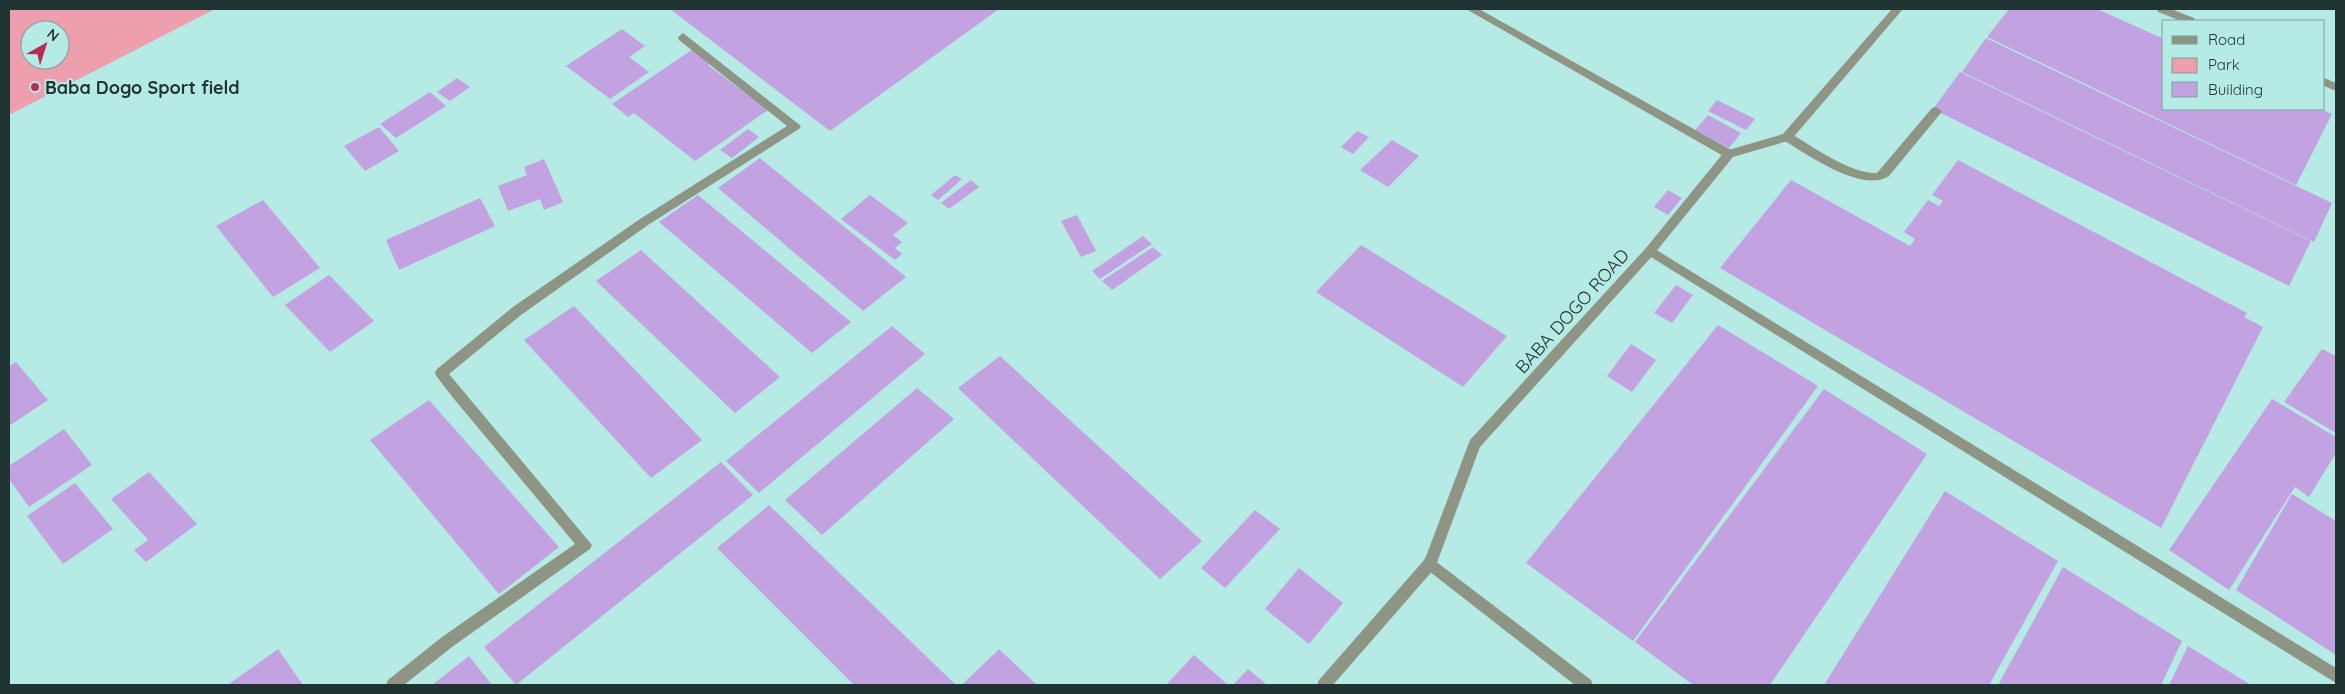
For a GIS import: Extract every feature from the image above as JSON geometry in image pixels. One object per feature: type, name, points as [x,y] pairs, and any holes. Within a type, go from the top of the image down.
[{"type":"street","points":[[1472,9],[1729,154],[1787,137],[1898,9]]},
{"type":"street","points":[[2162,9],[2188,20]]},
{"type":"street","points":[[394,685],[447,642],[586,544],[524,470],[479,421],[441,373],[517,311],[636,227],[795,126],[683,37]]},
{"type":"street","points":[[1787,137],[1862,176],[1880,177],[1886,173],[1936,111]]},
{"type":"street","name":"BABA DOGO ROAD","points":[[1324,685],[1430,563],[1475,444],[1650,251],[1729,154]]},
{"type":"street","points":[[1650,251],[2336,676]]},
{"type":"street","points":[[1430,563],[1586,685]]},
{"type":"green space","name":"Baba Dogo Sport field","points":[[9,9],[215,9],[9,115]]},
{"type":"building","points":[[670,9],[999,9],[830,131]]},
{"type":"building","points":[[2009,9],[2097,9],[2162,38],[2162,110],[2322,110],[2332,114],[2296,185],[1987,37]]},
{"type":"building","points":[[622,29],[645,46],[629,57],[649,72],[610,99],[566,66]]},
{"type":"building","points":[[1986,38],[2332,203],[2314,242],[1962,72]]},
{"type":"building","points":[[696,47],[715,61],[708,65],[768,110],[695,161],[634,113],[628,117],[612,104]]},
{"type":"building","points":[[1960,72],[2311,241],[2289,286],[1933,109]]},
{"type":"building","points":[[457,78],[470,87],[450,101],[437,92]]},
{"type":"building","points":[[430,92],[446,106],[396,138],[380,124]]},
{"type":"building","points":[[1717,100],[1755,119],[1746,130],[1708,111]]},
{"type":"building","points":[[1708,115],[1741,133],[1729,148],[1695,130]]},
{"type":"building","points":[[379,127],[399,151],[365,171],[344,146]]},
{"type":"building","points":[[748,129],[759,137],[732,158],[720,150]]},
{"type":"building","points":[[1357,131],[1369,137],[1353,154],[1341,147]]},
{"type":"building","points":[[1392,140],[1419,156],[1388,187],[1360,170]]},
{"type":"building","points":[[760,158],[906,277],[863,311],[718,188]]},
{"type":"building","points":[[544,159],[563,202],[544,210],[540,199],[508,211],[498,186],[527,175],[524,167]]},
{"type":"building","points":[[1958,160],[2247,313],[2244,317],[2263,327],[2161,528],[1720,268],[1791,180],[1910,246],[1915,239],[1904,232],[1928,200],[1939,206],[1943,201],[1932,195]]},
{"type":"building","points":[[955,175],[962,179],[938,200],[931,195]]},
{"type":"building","points":[[971,180],[979,187],[949,209],[941,203]]},
{"type":"building","points":[[1668,190],[1682,198],[1668,215],[1654,207]]},
{"type":"building","points":[[698,195],[851,322],[812,353],[659,222]]},
{"type":"building","points":[[870,195],[908,223],[893,235],[902,242],[895,248],[902,254],[895,260],[841,219]]},
{"type":"building","points":[[480,198],[495,226],[399,270],[386,240]]},
{"type":"building","points":[[263,200],[320,268],[273,297],[216,226]]},
{"type":"building","points":[[1077,215],[1096,251],[1081,257],[1061,221]]},
{"type":"building","points":[[1143,236],[1152,244],[1100,279],[1092,271]]},
{"type":"building","points":[[1361,245],[1507,336],[1463,387],[1316,292]]},
{"type":"building","points":[[1153,247],[1162,255],[1112,290],[1102,281]]},
{"type":"building","points":[[641,250],[780,377],[735,413],[596,281]]},
{"type":"building","points":[[329,275],[374,321],[330,352],[285,305]]},
{"type":"building","points":[[1676,285],[1693,295],[1672,323],[1654,313]]},
{"type":"building","points":[[574,306],[702,440],[651,478],[524,340]]},
{"type":"building","points":[[1718,325],[1818,386],[1633,641],[1526,563]]},
{"type":"building","points":[[892,326],[925,354],[759,493],[726,461]]},
{"type":"building","points":[[1631,344],[1656,360],[1632,392],[1607,376]]},
{"type":"building","points":[[2322,349],[2336,356],[2336,433],[2284,402]]},
{"type":"building","points":[[1000,356],[1202,541],[1160,579],[958,388]]},
{"type":"building","points":[[16,362],[48,400],[9,426],[9,366]]},
{"type":"building","points":[[917,388],[954,419],[822,535],[785,500]]},
{"type":"building","points":[[1824,389],[1927,454],[1770,685],[1693,685],[1635,642]]},
{"type":"building","points":[[2272,399],[2336,437],[2336,453],[2309,497],[2295,487],[2229,590],[2169,550]]},
{"type":"building","points":[[429,400],[559,547],[499,594],[370,440]]},
{"type":"building","points":[[64,429],[92,465],[29,507],[9,479],[9,466]]},
{"type":"building","points":[[721,462],[753,495],[516,685],[484,647]]},
{"type":"building","points":[[149,472],[197,524],[146,562],[134,550],[148,540],[111,499]]},
{"type":"building","points":[[75,483],[113,529],[63,564],[27,516]]},
{"type":"building","points":[[1945,491],[2058,561],[1989,685],[1824,685]]},
{"type":"building","points":[[2292,494],[2336,521],[2336,655],[2236,590]]},
{"type":"building","points":[[769,505],[956,685],[854,685],[717,548]]},
{"type":"building","points":[[1255,510],[1280,529],[1225,588],[1201,568]]},
{"type":"building","points":[[2063,567],[2182,641],[2161,685],[1998,685]]},
{"type":"building","points":[[1299,568],[1343,603],[1309,644],[1265,609]]},
{"type":"building","points":[[2188,646],[2251,685],[2169,685]]},
{"type":"building","points":[[278,649],[303,685],[229,684]]},
{"type":"building","points":[[999,649],[1037,685],[962,685]]},
{"type":"building","points":[[1194,655],[1228,685],[1166,685]]},
{"type":"building","points":[[469,656],[492,685],[432,685]]},
{"type":"building","points":[[1248,669],[1266,684],[1233,685]]},
{"type":"place","name":"Baba Dogo Sport field","points":[[35,87]]}]
